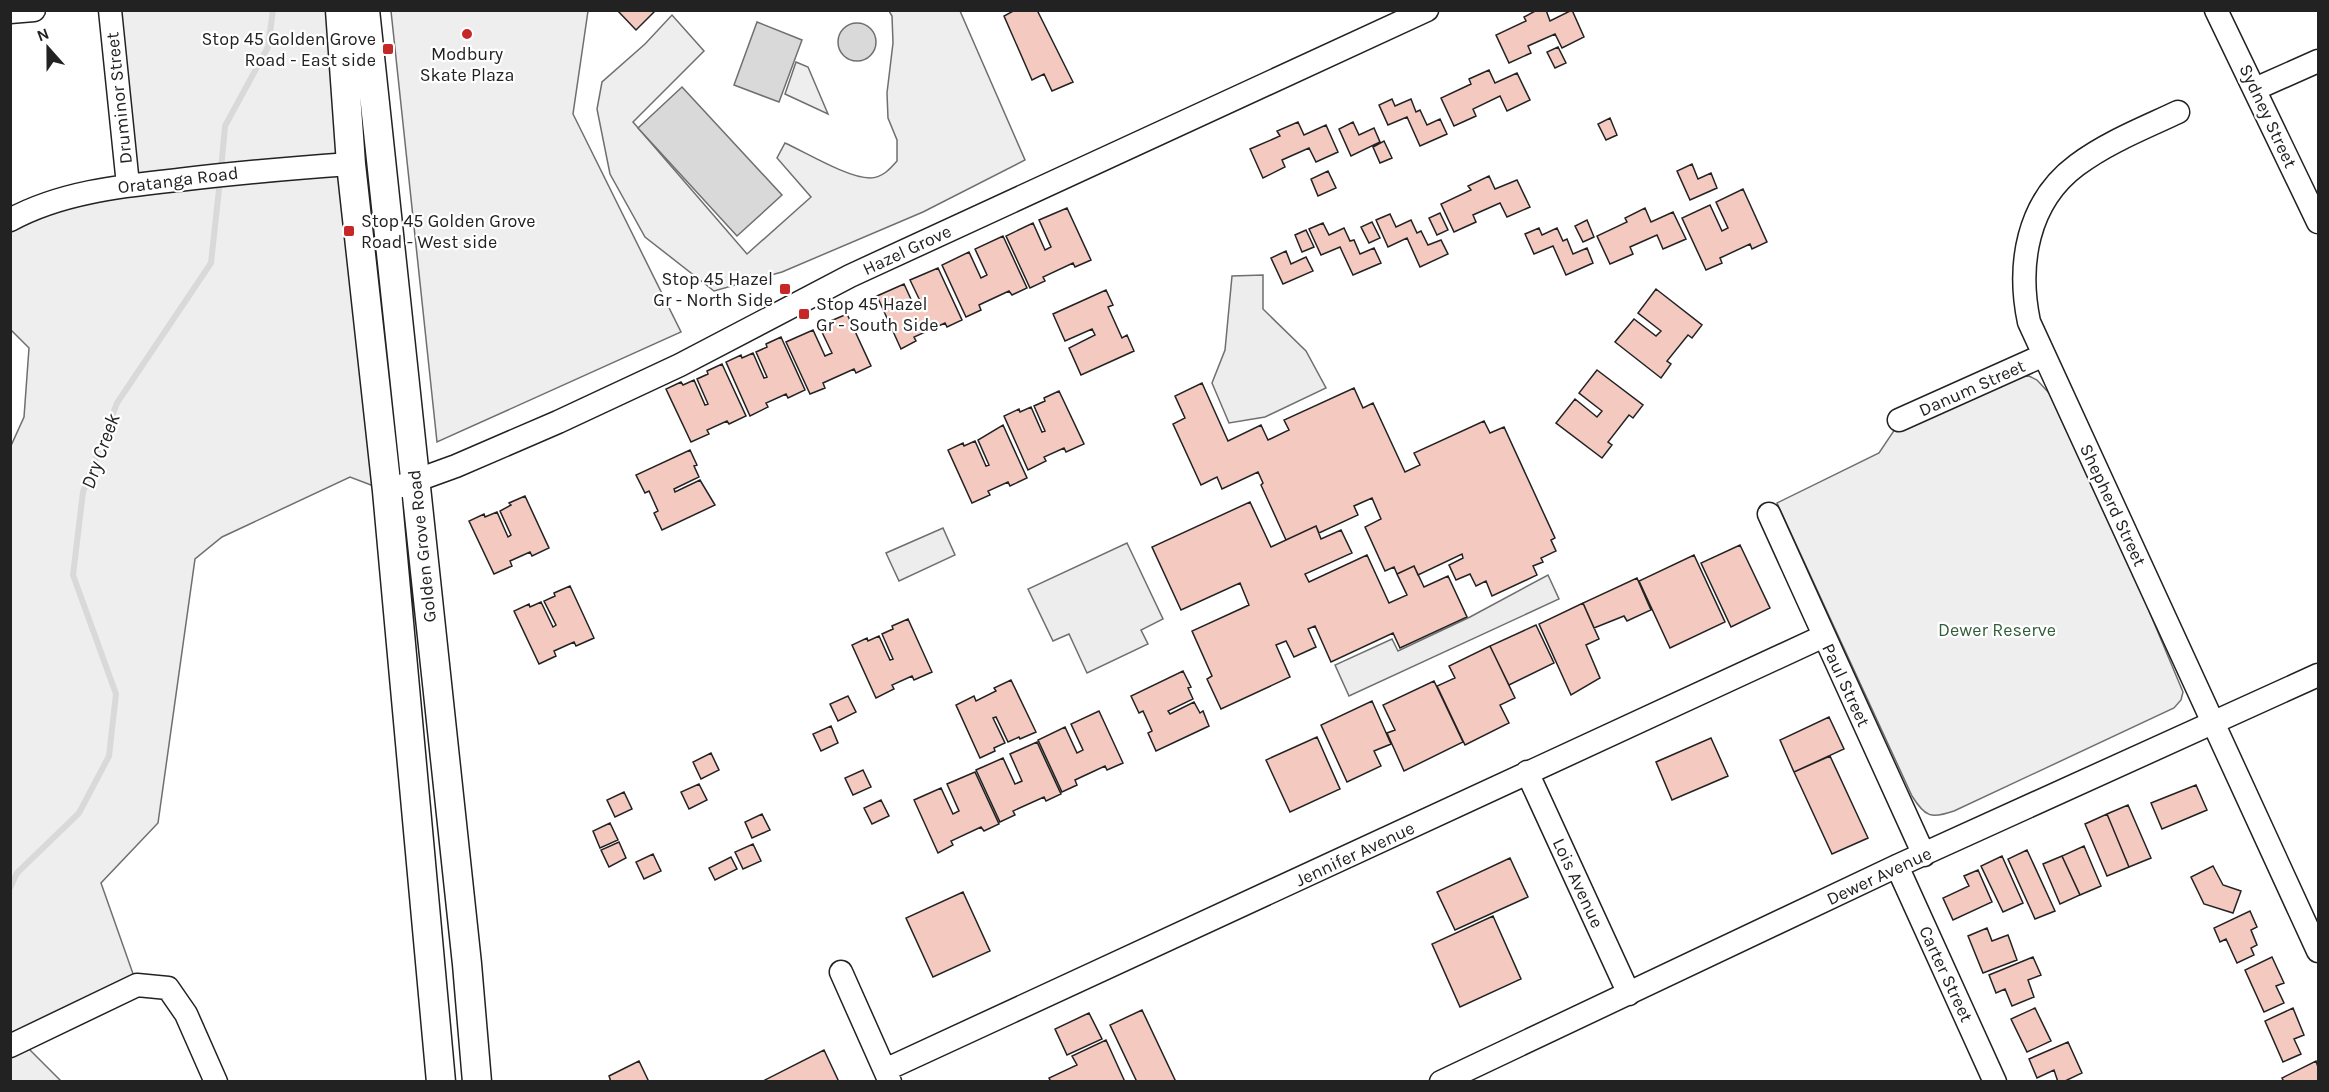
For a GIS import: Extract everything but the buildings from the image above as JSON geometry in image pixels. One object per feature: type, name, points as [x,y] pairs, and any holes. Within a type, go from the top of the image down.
[{"type":"main road","name":"Golden Grove Road","points":[[340,10],[351,164],[387,490],[441,1082]]},
{"type":"main road","name":"Golden Grove Road","points":[[365,10],[477,1082]]},
{"type":"main road","points":[[351,164],[382,161]]},
{"type":"street","points":[[10,12],[34,10]]},
{"type":"street","name":"Druminor Street","points":[[110,10],[128,185]]},
{"type":"street","name":"Hazel Grove","points":[[387,490],[456,466],[558,422],[680,365],[850,276],[1427,10]]},
{"type":"street","name":"Sydney Street","points":[[2216,10],[2319,222]]},
{"type":"street","points":[[2255,89],[2319,62]]},
{"type":"street","name":"Shepherd Street","points":[[2178,112],[2103,148],[2075,166],[2055,187],[2036,215],[2026,246],[2023,274],[2024,298],[2029,322],[2319,951]]},
{"type":"street","name":"Oratanga Road","points":[[10,220],[44,204],[128,185],[190,177],[351,164]]},
{"type":"street","name":"Danum Street","points":[[1899,420],[2044,355]]},
{"type":"street","name":"Paul Street","points":[[1769,514],[1924,855]]},
{"type":"street","name":"Jennifer Avenue","points":[[888,1076],[1527,772],[1824,636]]},
{"type":"street","name":"Dewer Avenue","points":[[1441,1082],[1897,866],[2319,675]]},
{"type":"street","name":"Lois Avenue","points":[[1527,772],[1629,994]]},
{"type":"street","name":"Carter Street","points":[[1897,866],[1995,1082]]},
{"type":"street","points":[[841,972],[888,1076]]},
{"type":"street","points":[[10,1046],[137,985],[168,988],[186,1014],[216,1082]]},
{"type":"green space","points":[[110,11],[340,11],[387,491],[350,477],[222,537],[195,559],[158,823],[101,883],[137,985],[22,1042],[61,1081],[11,1082],[10,448],[24,417],[29,348],[11,330],[11,220],[128,185]]},
{"type":"green space","points":[[391,11],[588,11],[573,114],[681,332],[437,442]]},
{"type":"green space","points":[[889,11],[960,11],[1025,160],[923,212],[782,272],[714,291],[645,237],[610,174],[597,109],[602,82],[645,44],[672,15],[704,51],[633,122],[747,254],[811,197],[777,158],[785,143],[839,170],[861,177],[870,178],[882,175],[897,161],[897,140],[888,118],[887,93],[893,43],[892,16]]},
{"type":"green space","points":[[796,62],[808,67],[828,114],[785,94]]},
{"type":"green space","name":"Dewer Reserve","points":[[2029,376],[2037,380],[2049,393],[2147,606],[2183,692],[2181,700],[2174,708],[1954,811],[1940,815],[1929,814],[1912,796],[1777,503],[1879,453],[1895,429],[2017,377]]},
{"type":"shaded area","points":[[757,22],[802,40],[779,102],[734,85]]},
{"type":"shaded area","points":[[857,23],[871,28],[876,42],[871,56],[857,61],[843,56],[838,42],[843,28]]},
{"type":"shaded area","points":[[682,87],[782,195],[737,236],[638,128]]},
{"type":"shaded area","points":[[1263,275],[1263,309],[1306,351],[1326,388],[1265,417],[1229,423],[1212,383],[1225,350],[1232,276]]},
{"type":"shaded area","points":[[943,528],[955,555],[899,581],[886,553]]},
{"type":"shaded area","points":[[1127,543],[1163,619],[1141,630],[1148,644],[1087,673],[1069,634],[1053,641],[1028,589]]},
{"type":"shaded area","points":[[1548,575],[1559,599],[1349,696],[1335,665],[1392,639],[1398,651],[1470,617]]},
{"type":"waterway","name":"Dry Creek","points":[[221,170],[225,126],[268,47],[273,10]]},
{"type":"waterway","name":"Dry Creek","points":[[10,888],[17,873],[79,813],[109,756],[116,694],[73,575],[83,492],[117,403],[211,263],[220,180]]},
{"type":"place","name":"Modbury Skate Plaza","points":[[467,34]]},
{"type":"place","name":"Stop 45 Golden Grove Road - East side","points":[[388,49]]},
{"type":"place","name":"Stop 45 Golden Grove Road - West side","points":[[349,231]]},
{"type":"place","name":"Stop 45 Hazel Gr - North Side","points":[[785,289]]},
{"type":"place","name":"Stop 45 Hazel Gr - South Side","points":[[804,314]]}]
